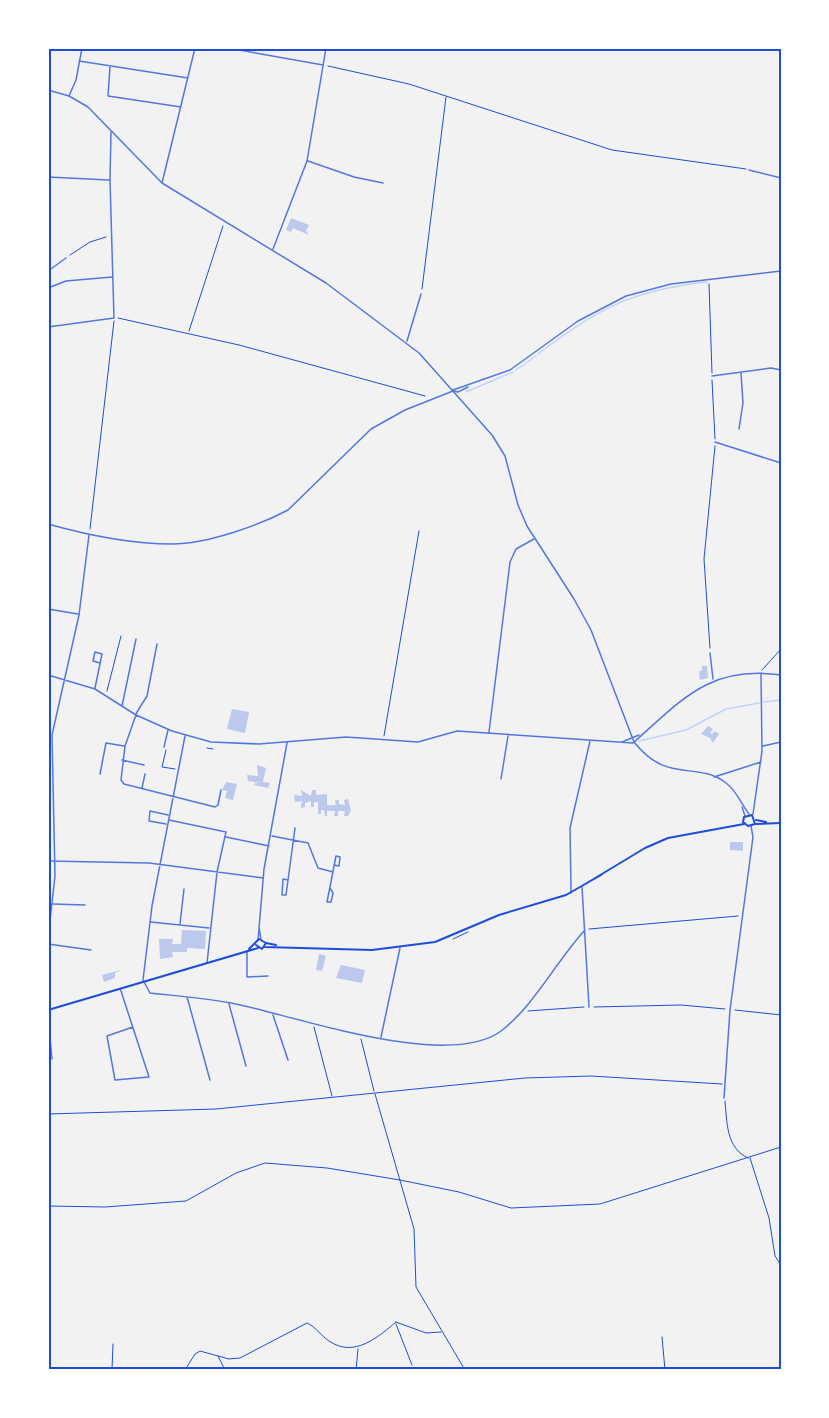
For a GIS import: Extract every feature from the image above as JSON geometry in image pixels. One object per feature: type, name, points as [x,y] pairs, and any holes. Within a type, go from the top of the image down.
[{"type":"main road","points":[[48,1010],[247,951],[257,946],[357,950],[400,947],[446,939],[499,915],[571,893],[658,842],[744,822],[749,815],[755,822],[781,823]]},
{"type":"main road","points":[[744,822],[751,826],[755,822]]},
{"type":"main road","points":[[257,946],[260,939],[265,945]]},
{"type":"street","points":[[69,96],[81,48]]},
{"type":"street","points":[[162,183],[195,48]]},
{"type":"street","points":[[228,48],[324,65]]},
{"type":"street","points":[[272,251],[307,161],[326,48]]},
{"type":"street","points":[[79,61],[189,78]]},
{"type":"street","points":[[110,66],[108,96],[182,107]]},
{"type":"street","points":[[48,90],[69,96],[88,106],[162,183],[326,283],[407,341],[492,435],[505,456],[518,505],[534,539],[587,622],[634,742],[647,756],[668,769],[714,777],[729,786],[749,815],[756,809],[761,762],[761,673]]},
{"type":"street","points":[[48,327],[114,320],[110,180],[110,135],[112,131]]},
{"type":"street","points":[[307,161],[354,177],[383,183]]},
{"type":"street","points":[[749,170],[781,178]]},
{"type":"street","points":[[48,177],[110,180]]},
{"type":"street","points":[[48,271],[66,258]]},
{"type":"street","points":[[48,524],[89,534],[157,543],[193,543],[272,519],[288,510],[371,429],[428,400],[510,370],[578,321],[615,300],[656,287],[781,271]]},
{"type":"street","points":[[48,288],[66,281],[113,277]]},
{"type":"street","points":[[407,341],[421,294]]},
{"type":"street","points":[[712,376],[781,369]]},
{"type":"street","points":[[739,429],[743,403],[741,372]]},
{"type":"street","points":[[715,442],[781,463]]},
{"type":"street","points":[[48,938],[49,915],[54,892],[55,861],[54,725],[79,615],[89,534]]},
{"type":"street","points":[[489,732],[510,562],[516,549],[534,539]]},
{"type":"street","points":[[48,609],[79,615]]},
{"type":"street","points":[[121,707],[136,639]]},
{"type":"street","points":[[157,644],[147,696],[136,715],[125,746],[121,780],[124,784],[142,789],[173,794],[183,801],[215,807],[218,805],[221,790]]},
{"type":"street","points":[[710,653],[713,680]]},
{"type":"street","points":[[95,689],[100,663]]},
{"type":"street","points":[[634,742],[640,734],[682,699],[713,680],[761,673],[781,675]]},
{"type":"street","points":[[48,675],[65,678],[95,689],[121,707],[168,729],[185,735],[238,744],[346,737],[418,742],[452,731],[634,742]]},
{"type":"street","points":[[48,726],[54,725]]},
{"type":"street","points":[[164,747],[168,729]]},
{"type":"street","points":[[501,779],[509,734]]},
{"type":"street","points":[[622,742],[640,734]]},
{"type":"street","points":[[185,735],[159,864],[150,922],[144,982],[150,993],[228,1002],[314,1026],[360,1035],[454,1045],[477,1041],[501,1031],[520,1011],[585,930]]},
{"type":"street","points":[[571,893],[571,819],[590,740]]},
{"type":"street","points":[[260,939],[263,878],[286,742]]},
{"type":"street","points":[[762,746],[781,742]]},
{"type":"street","points":[[100,774],[106,743],[125,746]]},
{"type":"street","points":[[122,760],[144,765]]},
{"type":"street","points":[[714,777],[761,762]]},
{"type":"street","points":[[142,789],[145,774]]},
{"type":"street","points":[[167,825],[149,821],[150,811],[169,815]]},
{"type":"street","points":[[168,819],[223,830],[225,837],[217,872],[207,963]]},
{"type":"street","points":[[724,1098],[730,1010],[753,837],[751,826]]},
{"type":"street","points":[[288,880],[283,879],[282,895],[286,895],[295,828]]},
{"type":"street","points":[[271,836],[310,845],[318,868],[333,872]]},
{"type":"street","points":[[225,837],[269,846]]},
{"type":"street","points":[[48,861],[159,864],[263,878]]},
{"type":"street","points":[[330,888],[334,866]]},
{"type":"street","points":[[583,886],[589,1007]]},
{"type":"street","points":[[180,925],[183,889]]},
{"type":"street","points":[[48,891],[54,892]]},
{"type":"street","points":[[52,904],[85,905]]},
{"type":"street","points":[[150,922],[210,928]]},
{"type":"street","points":[[48,944],[91,950]]},
{"type":"street","points":[[381,1038],[400,947]]},
{"type":"street","points":[[247,951],[247,977],[268,976]]},
{"type":"street","points":[[120,989],[133,1027],[149,1077],[115,1080],[107,1036],[133,1027]]},
{"type":"street","points":[[187,997],[210,1080]]},
{"type":"street","points":[[228,1002],[246,1066]]},
{"type":"street","points":[[272,1014],[288,1060]]},
{"type":"street","points":[[48,1016],[52,1059]]},
{"type":"path","points":[[324,65],[393,80],[612,150],[749,170]]},
{"type":"path","points":[[421,294],[446,96]]},
{"type":"path","points":[[188,333],[223,224]]},
{"type":"path","points":[[66,258],[99,238],[111,236]]},
{"type":"path","points":[[709,279],[715,442],[704,559],[710,653]]},
{"type":"path","points":[[90,531],[114,320],[188,333],[425,396],[428,400]]},
{"type":"path","points":[[383,739],[419,531]]},
{"type":"path","points":[[105,696],[121,636]]},
{"type":"path","points":[[761,673],[781,650]]},
{"type":"path","points":[[164,747],[166,748],[162,766],[178,770]]},
{"type":"path","points":[[207,748],[213,749]]},
{"type":"path","points":[[585,930],[742,916]]},
{"type":"path","points":[[520,1011],[681,1005],[781,1015]]},
{"type":"path","points":[[314,1026],[332,1098]]},
{"type":"path","points":[[360,1035],[414,1229],[416,1287],[465,1370]]},
{"type":"path","points":[[48,1114],[216,1109],[543,1077],[654,1078],[724,1084]]},
{"type":"path","points":[[724,1098],[730,1139],[743,1155],[750,1158],[769,1218],[775,1257],[781,1265]]},
{"type":"path","points":[[48,1206],[105,1207],[186,1201],[236,1173],[265,1163],[327,1168],[400,1180],[459,1192],[511,1208],[600,1204],[781,1147]]},
{"type":"path","points":[[396,1322],[426,1333],[443,1332]]},
{"type":"path","points":[[185,1370],[195,1354],[200,1351],[229,1359],[240,1358],[307,1323],[329,1341],[358,1347],[369,1343],[396,1322]]},
{"type":"path","points":[[396,1322],[414,1369]]},
{"type":"path","points":[[662,1337],[665,1370]]},
{"type":"path","points":[[112,1370],[113,1344]]},
{"type":"path","points":[[356,1370],[358,1347]]},
{"type":"path","points":[[218,1356],[225,1370]]},
{"type":"building","points":[[291,218],[309,225],[306,231],[309,235],[293,228],[291,232],[286,230]]},
{"type":"building","points":[[702,666],[707,666],[708,678],[700,680],[699,671],[702,671]]},
{"type":"building","points":[[232,709],[249,712],[245,733],[227,729]]},
{"type":"building","points":[[708,726],[713,729],[710,733],[715,731],[719,734],[713,743],[710,738],[701,734]]},
{"type":"building","points":[[257,765],[266,768],[263,782],[270,783],[268,788],[254,785],[261,783],[248,781],[247,775],[258,776]]},
{"type":"building","points":[[226,782],[237,784],[233,800],[225,798],[227,791],[222,790]]},
{"type":"building","points":[[301,790],[311,796],[312,790],[316,790],[316,795],[327,794],[327,805],[336,805],[335,800],[339,800],[339,804],[345,805],[344,800],[348,799],[351,811],[348,816],[344,816],[345,811],[338,811],[338,816],[334,816],[335,811],[327,811],[327,816],[325,816],[324,810],[318,814],[318,802],[314,802],[314,807],[311,807],[311,801],[305,803],[305,807],[301,808],[302,801],[295,802],[294,795],[302,796]]},
{"type":"building","points":[[730,842],[743,842],[743,851],[730,850]]},
{"type":"building","points":[[182,930],[206,931],[205,949],[187,948],[187,952],[172,952],[173,957],[160,959],[159,939],[173,939],[172,944],[181,944]]},
{"type":"building","points":[[319,954],[326,956],[322,971],[316,970]]},
{"type":"building","points":[[341,965],[365,970],[362,983],[336,978]]},
{"type":"building","points":[[121,970],[115,973],[115,978],[104,982],[102,975]]},
{"type":"waterway","points":[[538,354],[579,325],[617,304],[657,290],[707,282]]},
{"type":"waterway","points":[[516,370],[536,356]]},
{"type":"waterway","points":[[466,392],[513,372]]},
{"type":"waterway","points":[[763,702],[781,700]]},
{"type":"waterway","points":[[639,741],[686,730],[726,709],[759,703]]}]
